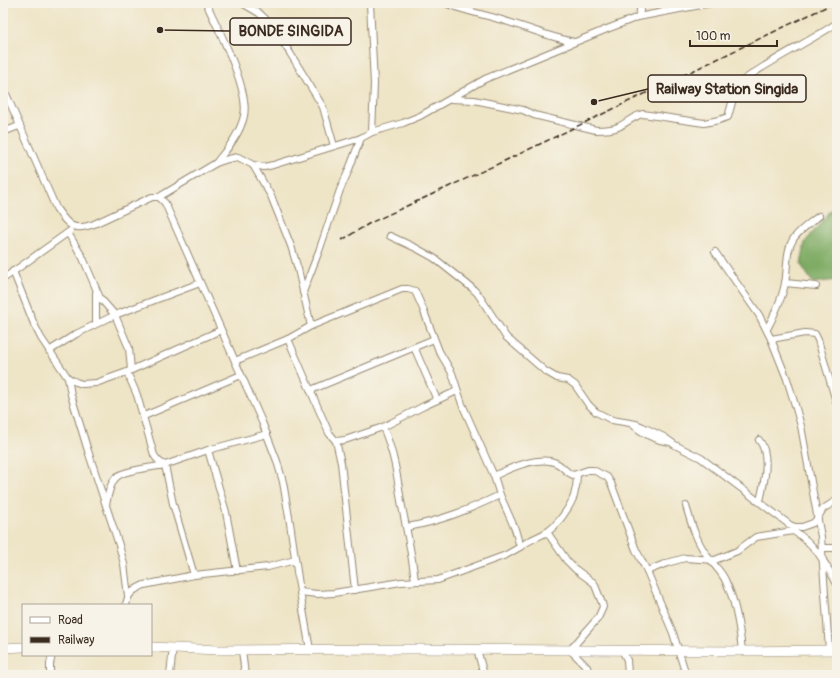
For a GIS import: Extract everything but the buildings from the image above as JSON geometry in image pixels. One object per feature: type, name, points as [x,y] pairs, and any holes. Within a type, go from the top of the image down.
[{"type":"main road","points":[[3,648],[22,647]]},
{"type":"main road","points":[[152,647],[219,650],[833,650]]},
{"type":"street","points":[[206,3],[233,64],[244,100],[244,114],[240,128],[216,163]]},
{"type":"street","points":[[242,3],[259,13],[272,25],[290,52],[323,107],[334,146]]},
{"type":"street","points":[[370,3],[374,84],[372,132]]},
{"type":"street","points":[[445,3],[465,11],[489,16],[555,38],[574,42]]},
{"type":"street","points":[[638,18],[641,3]]},
{"type":"street","points":[[3,279],[75,228],[84,228],[144,200],[152,197],[159,197],[216,163],[238,157],[254,165],[268,166],[361,138],[372,132],[404,123],[420,116],[485,79],[574,42],[638,18],[711,3]]},
{"type":"street","points":[[450,99],[474,100],[523,110],[534,115],[596,130],[617,127],[636,116],[644,114],[698,122],[719,120],[728,117],[736,88],[741,82],[837,23]]},
{"type":"street","points":[[3,87],[56,208],[66,221],[75,228]]},
{"type":"street","points":[[3,132],[19,126]]},
{"type":"street","points":[[303,292],[340,190],[361,138]]},
{"type":"street","points":[[254,165],[280,216],[294,257],[311,326]]},
{"type":"street","points":[[159,197],[165,202],[267,434],[277,461],[283,482],[310,650]]},
{"type":"street","points":[[767,329],[785,283],[787,260],[793,240],[803,228],[819,216]]},
{"type":"street","points":[[68,233],[83,258],[96,290],[106,306],[114,315],[129,348],[129,371],[144,416],[154,455],[157,460],[165,465],[173,504],[194,575]]},
{"type":"street","points":[[390,236],[434,258],[472,288],[478,294],[506,337],[545,371],[557,378],[568,380],[575,385],[588,404],[596,412],[612,420],[643,427],[706,461],[782,519],[795,527],[808,525],[817,519],[823,509],[837,500]]},
{"type":"street","points":[[715,252],[751,302],[767,329],[787,379],[800,426],[822,548],[833,650]]},
{"type":"street","points":[[13,271],[34,324],[49,351],[68,378],[79,422],[124,564],[128,596],[126,604]]},
{"type":"street","points":[[49,351],[96,323],[200,283]]},
{"type":"street","points":[[785,283],[816,286]]},
{"type":"street","points":[[235,361],[288,339],[311,326],[402,289],[408,289],[416,293],[439,351],[452,373],[457,391],[494,476],[500,495],[515,529],[520,547]]},
{"type":"street","points":[[96,290],[96,323]]},
{"type":"street","points":[[68,378],[76,382],[87,384],[96,383],[129,371],[221,330]]},
{"type":"street","points":[[771,339],[805,333],[815,334],[837,405]]},
{"type":"street","points":[[288,339],[329,433],[336,441],[355,590]]},
{"type":"street","points":[[311,390],[434,339]]},
{"type":"street","points":[[414,347],[437,400]]},
{"type":"street","points":[[144,416],[241,375]]},
{"type":"street","points":[[336,441],[344,440],[383,427],[457,391]]},
{"type":"street","points":[[383,427],[394,460],[407,527],[415,581]]},
{"type":"street","points":[[106,507],[112,485],[117,476],[128,472],[165,465],[208,450],[267,434]]},
{"type":"street","points":[[759,440],[764,449],[765,468],[763,491],[760,501]]},
{"type":"street","points":[[208,450],[226,512],[237,571]]},
{"type":"street","points":[[494,476],[511,468],[544,460],[557,463],[569,474],[573,475],[593,470],[606,477],[611,482],[630,537],[670,624],[686,675]]},
{"type":"street","points":[[300,592],[317,594],[355,590],[401,582],[438,580],[506,555],[533,538],[547,532],[557,522],[570,505],[576,486],[577,475]]},
{"type":"street","points":[[407,527],[446,518],[500,495]]},
{"type":"street","points":[[686,506],[697,540],[723,576],[729,589],[738,626],[742,651]]},
{"type":"street","points":[[647,572],[667,563],[685,558],[698,558],[711,561],[719,559],[737,551],[756,537],[793,531],[805,539],[813,547],[837,584]]},
{"type":"street","points":[[547,532],[575,569],[594,583],[602,603],[603,607],[598,618],[570,650],[587,667],[590,675]]},
{"type":"street","points":[[822,548],[837,548]]},
{"type":"street","points":[[128,596],[137,588],[144,585],[194,575],[268,567],[295,560]]},
{"type":"street","points":[[170,675],[173,647]]},
{"type":"street","points":[[477,649],[484,675]]},
{"type":"street","points":[[242,650],[245,675]]},
{"type":"street","points":[[622,650],[627,660],[628,675]]},
{"type":"street","points":[[50,675],[52,656]]},
{"type":"green space","points":[[837,203],[837,280],[813,283],[801,265],[805,242]]},
{"type":"railway","points":[[342,240],[370,223],[513,157],[834,3]]},
{"type":"place","name":"BONDE SINGIDA","points":[[160,30]]},
{"type":"place","name":"Railway Station Singida","points":[[594,102]]}]
